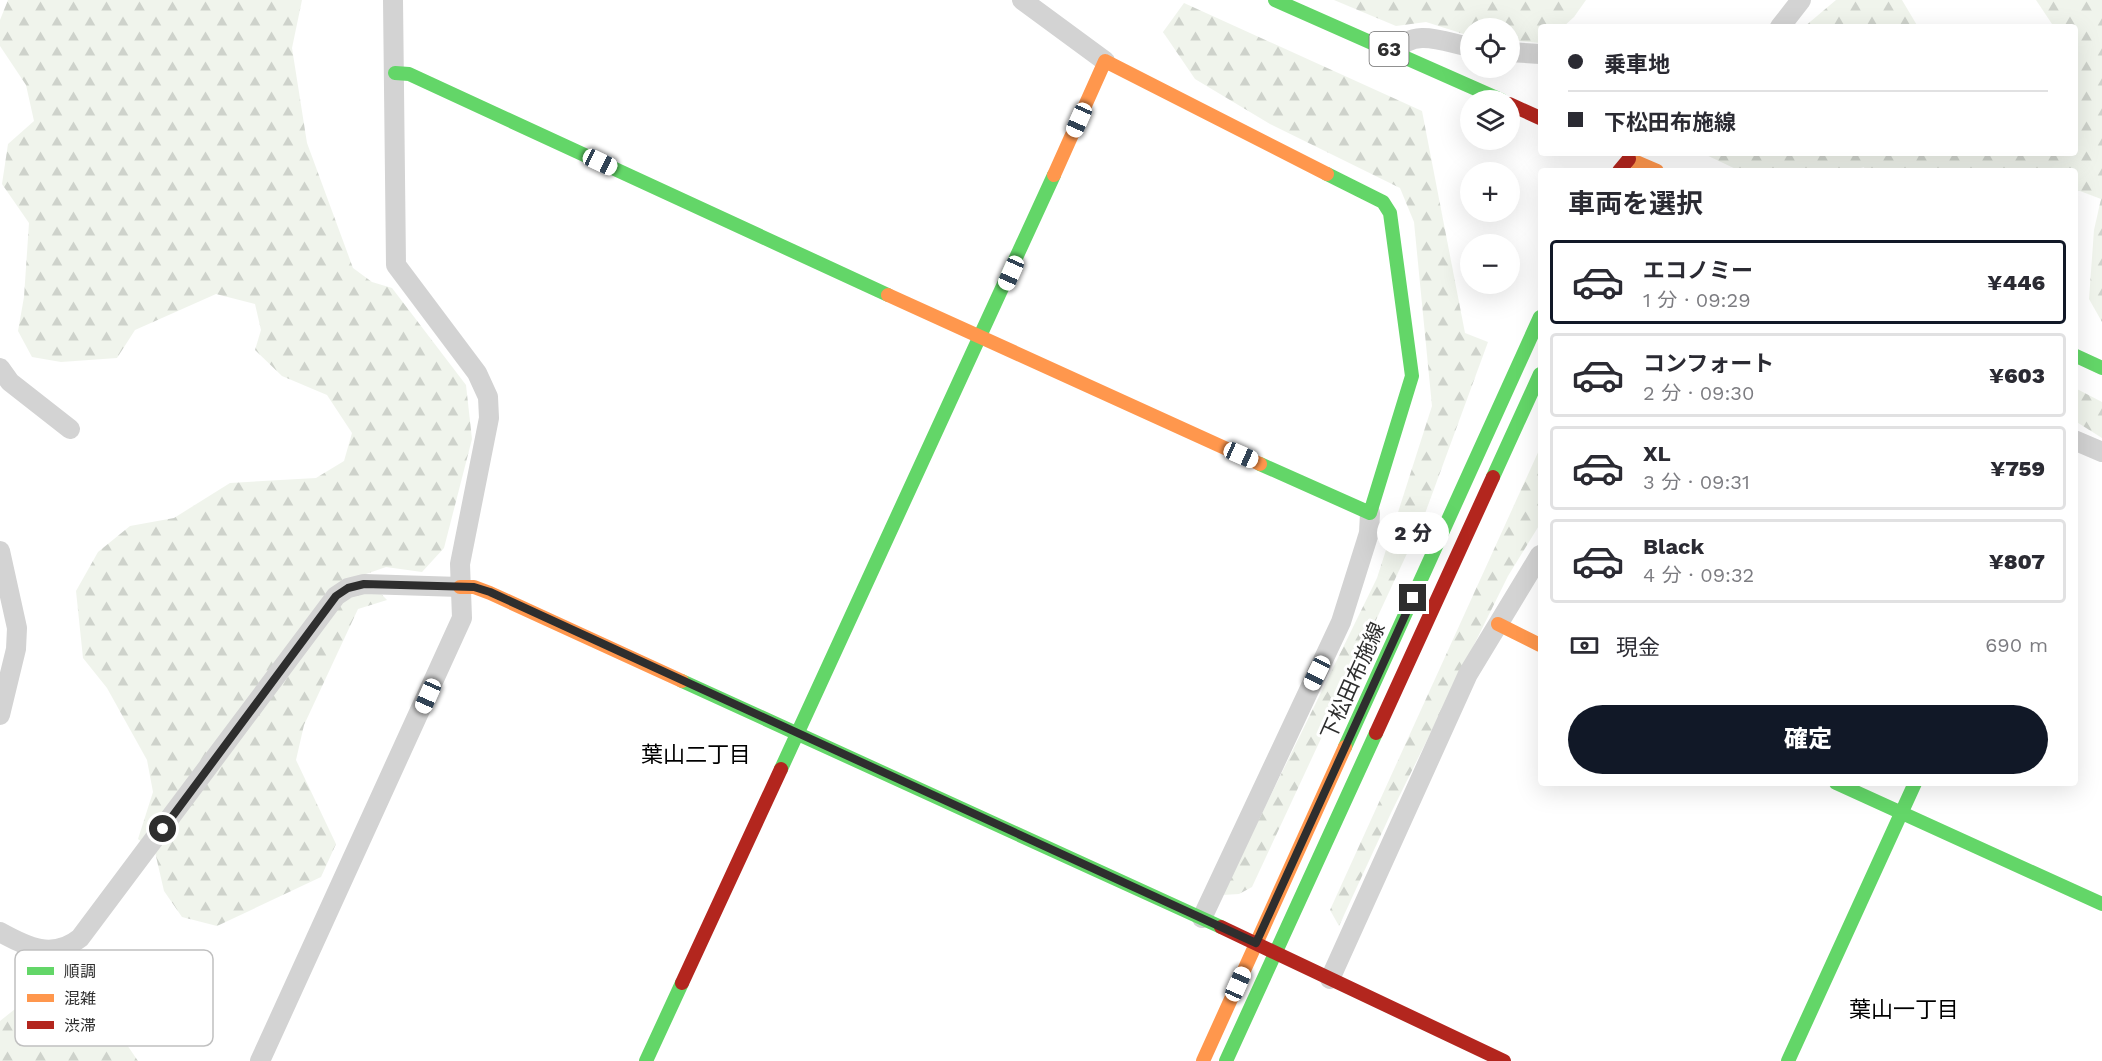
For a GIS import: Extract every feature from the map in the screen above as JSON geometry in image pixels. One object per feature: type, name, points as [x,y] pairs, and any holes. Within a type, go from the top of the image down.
[{"type":"street","points":[[261,1061],[462,618],[460,564],[489,418],[488,397],[477,373],[396,265],[393,0]]},
{"type":"street","points":[[1022,0],[1105,61],[1383,202],[1390,213],[1412,376],[1370,513],[1369,533],[1341,622],[1202,918]]},
{"type":"street","name":"63","points":[[1275,0],[1479,90]]},
{"type":"street","points":[[1782,24],[1801,0]]},
{"type":"street","points":[[1395,52],[1402,42],[1417,37],[1460,44]]},
{"type":"street","points":[[1520,53],[1538,54]]},
{"type":"street","points":[[646,1061],[981,338],[1105,61]]},
{"type":"street","points":[[395,73],[409,75],[981,338],[1370,513]]},
{"type":"street","points":[[1520,109],[1538,117]]},
{"type":"street","points":[[1624,161],[1647,168]]},
{"type":"street","name":"下松田布施線","points":[[1203,1061],[1538,322]]},
{"type":"street","points":[[2078,357],[2102,368]]},
{"type":"street","points":[[0,368],[10,382],[70,429]]},
{"type":"street","name":"下松田布施線","points":[[1226,1061],[1538,378]]},
{"type":"street","points":[[2078,442],[2102,452]]},
{"type":"street","points":[[0,552],[17,628],[16,649],[4,681],[0,715]]},
{"type":"street","points":[[1330,979],[1468,674],[1538,558]]},
{"type":"street","points":[[0,933],[41,950],[58,950],[80,938],[336,596],[348,588],[364,584],[474,587],[490,592],[1202,918],[1504,1061]]},
{"type":"street","points":[[1498,624],[1538,644]]},
{"type":"street","points":[[1842,786],[2102,904]]},
{"type":"street","points":[[1788,1061],[1914,786]]},
{"type":"green space","points":[[8,0],[302,0],[292,48],[307,143],[353,268],[372,282],[392,288],[466,385],[472,439],[444,548],[422,572],[386,567],[363,575],[387,600],[358,609],[304,725],[296,760],[336,844],[321,877],[217,926],[182,917],[164,891],[155,852],[138,839],[153,792],[147,760],[107,688],[83,658],[76,591],[98,552],[130,526],[174,518],[230,483],[316,478],[344,461],[352,433],[327,395],[282,376],[255,350],[261,330],[255,304],[216,294],[135,330],[117,358],[61,362],[32,357],[18,331],[24,297],[29,223],[2,184],[8,144],[34,121],[26,85],[0,46],[0,20]]},
{"type":"green space","points":[[1334,0],[1586,0],[1566,24],[1538,24],[1538,43],[1520,41],[1520,18],[1460,18],[1460,33],[1426,22],[1396,26]]},
{"type":"green space","points":[[1836,0],[1902,0],[1916,24],[1808,24]]},
{"type":"green space","points":[[2036,0],[2102,0],[2102,322],[2089,299],[2094,230],[2101,199],[2078,191],[2078,168],[1734,168],[1708,156],[2078,156],[2078,24],[2052,24]]},
{"type":"green space","points":[[1184,3],[1422,111],[1465,333],[1488,342],[1423,519],[1252,887],[1239,894],[1222,895],[1377,578],[1432,406],[1414,222],[1400,188],[1270,124],[1195,79],[1163,32]]},
{"type":"green space","points":[[2078,390],[2102,402],[2102,438],[2078,423]]},
{"type":"green space","points":[[1538,452],[1538,527],[1508,576],[1391,813],[1339,926],[1330,910]]},
{"type":"green space","points":[[15,1009],[15,1046],[128,1046],[138,1061],[0,1061],[0,1021]]},
{"type":"traffic: fast","points":[[1275,0],[1478,90]]},
{"type":"traffic: fast","points":[[395,73],[409,74],[888,295]]},
{"type":"traffic: fast","points":[[1260,464],[1370,513],[1412,376],[1390,213],[1383,202],[1327,174]]},
{"type":"traffic: fast","points":[[781,769],[1054,175]]},
{"type":"traffic: fast","points":[[1345,747],[1538,321]]},
{"type":"traffic: fast","points":[[2078,357],[2102,368]]},
{"type":"traffic: fast","points":[[1493,477],[1538,378]]},
{"type":"traffic: fast","points":[[682,681],[1221,927]]},
{"type":"traffic: fast","points":[[1226,1061],[1376,733]]},
{"type":"traffic: fast","points":[[1843,786],[2102,904]]},
{"type":"traffic: fast","points":[[1788,1061],[1914,786]]},
{"type":"traffic: fast","points":[[646,1061],[682,983]]},
{"type":"traffic: slow","points":[[1054,175],[1105,61],[1327,174]]},
{"type":"traffic: slow","points":[[1629,159],[1650,168]]},
{"type":"traffic: slow","points":[[888,295],[1260,464]]},
{"type":"traffic: slow","points":[[460,587],[474,587],[490,593],[682,681]]},
{"type":"traffic: slow","points":[[1498,624],[1538,644]]},
{"type":"traffic: slow","points":[[1203,1061],[1345,747]]},
{"type":"traffic: jam","points":[[1520,109],[1538,117]]},
{"type":"traffic: jam","points":[[1622,168],[1629,159]]},
{"type":"traffic: jam","points":[[1376,733],[1493,477]]},
{"type":"traffic: jam","points":[[682,983],[781,769]]},
{"type":"traffic: jam","points":[[1221,927],[1504,1061]]},
{"type":"district","name":"葉山二丁目","points":[[696,754]]},
{"type":"district","name":"葉山一丁目","points":[[1904,1009]]},
{"type":"route","points":[[163,829],[336,596],[348,588],[364,584],[436,588],[474,587],[490,592],[1256,943],[1413,598]]}]
